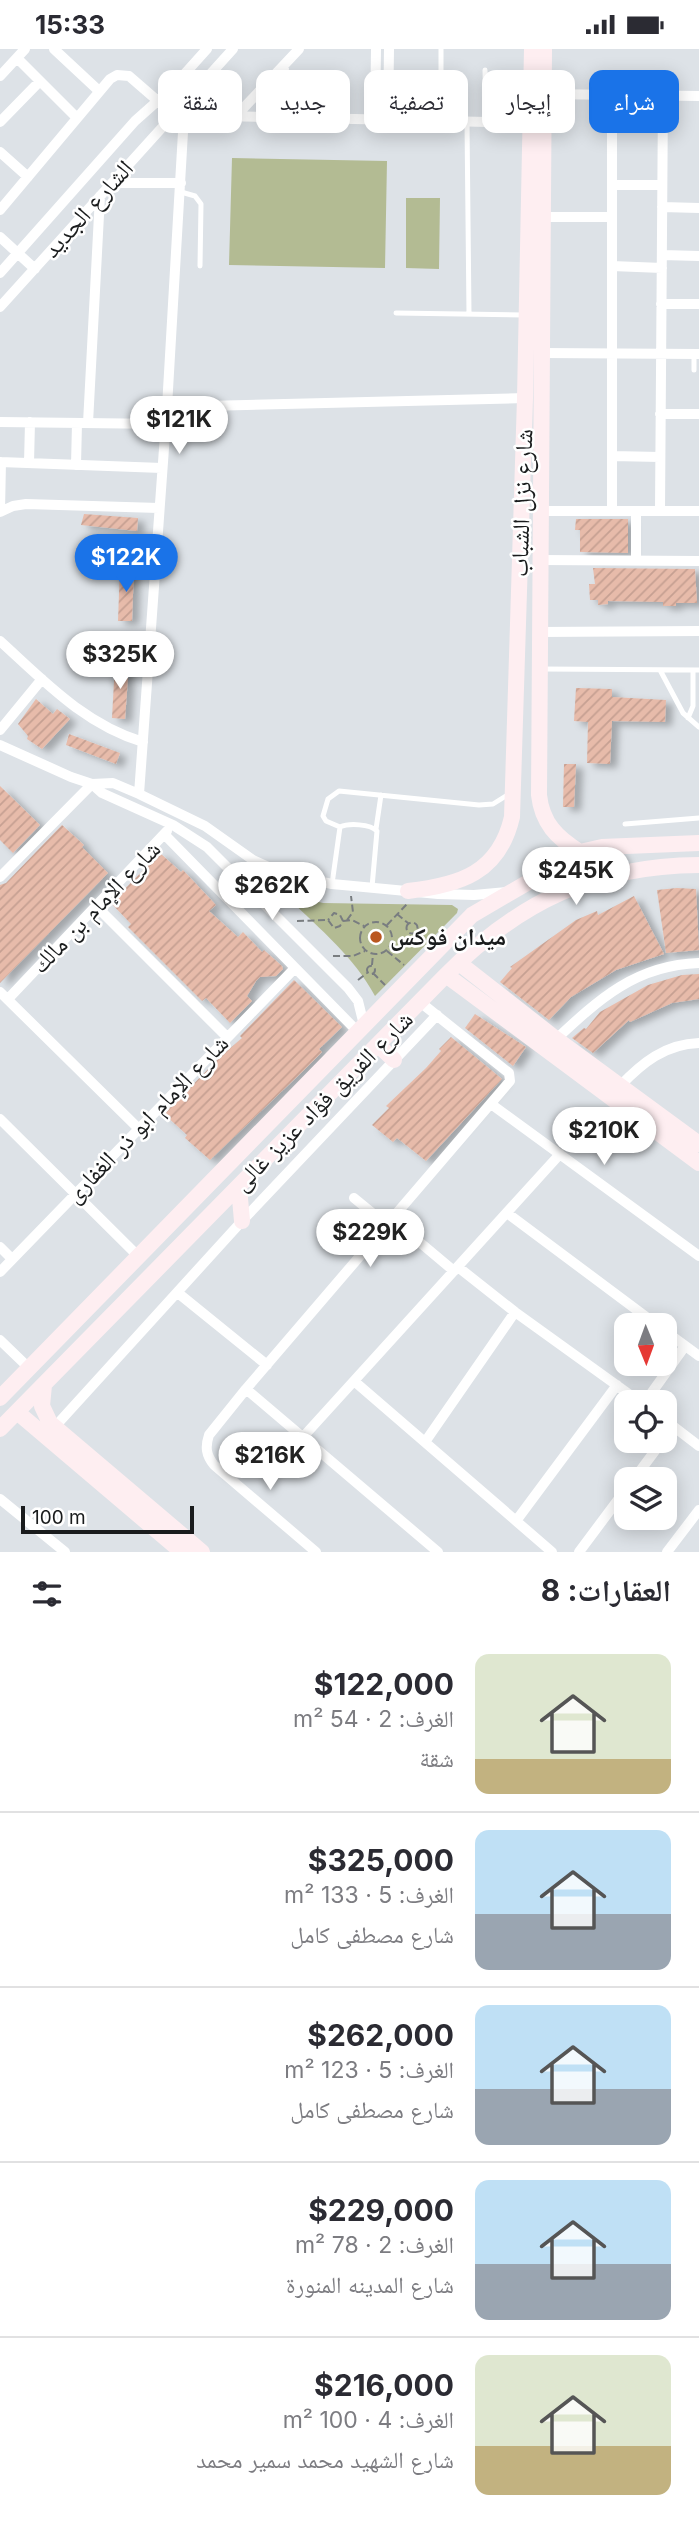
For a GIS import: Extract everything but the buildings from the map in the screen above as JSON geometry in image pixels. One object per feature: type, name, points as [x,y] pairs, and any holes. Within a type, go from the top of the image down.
[{"type":"street","points":[[0,76],[25,49]]},
{"type":"street","points":[[54,49],[99,91]]},
{"type":"street","name":"الشارع الجديد","points":[[0,273],[135,121],[207,49]]},
{"type":"street","name":"الشارع الجديد","points":[[216,70],[233,49]]},
{"type":"street","points":[[242,110],[299,49]]},
{"type":"street","points":[[376,49],[376,70]]},
{"type":"street","points":[[389,49],[389,70]]},
{"type":"street","name":"شارع نزل الشباب","points":[[531,70],[532,49]]},
{"type":"street","name":"شارع نزل الشباب","points":[[544,49],[544,70]]},
{"type":"street","points":[[17,58],[77,118]]},
{"type":"street","points":[[284,65],[284,70]]},
{"type":"street","points":[[0,210],[113,76],[125,74],[157,100]]},
{"type":"street","points":[[0,121],[40,81]]},
{"type":"street","points":[[679,95],[699,96]]},
{"type":"street","name":"الشارع الجديد","points":[[0,307],[112,183],[161,133]]},
{"type":"street","points":[[139,794],[181,188],[179,133]]},
{"type":"street","name":"شارع نزل الشباب","points":[[530,133],[542,353],[540,807],[544,818],[557,836],[580,852]]},
{"type":"street","name":"شارع نزل الشباب","points":[[414,891],[456,881],[479,871],[500,847],[510,827],[514,789],[526,315],[543,217],[544,133]]},
{"type":"street","points":[[612,133],[612,511]]},
{"type":"street","points":[[660,511],[663,133]]},
{"type":"street","points":[[0,152],[28,177]]},
{"type":"street","points":[[112,183],[181,188]]},
{"type":"street","points":[[612,185],[662,185]]},
{"type":"street","points":[[76,465],[83,423],[100,196]]},
{"type":"street","points":[[662,207],[699,208]]},
{"type":"street","points":[[543,217],[612,218]]},
{"type":"street","points":[[0,237],[34,269]]},
{"type":"street","points":[[662,255],[699,256]]},
{"type":"street","points":[[612,267],[662,268]]},
{"type":"street","points":[[0,273],[17,288]]},
{"type":"street","points":[[661,305],[699,304]]},
{"type":"street","points":[[542,353],[697,354]]},
{"type":"street","points":[[167,407],[525,398]]},
{"type":"street","points":[[660,414],[699,414]]},
{"type":"street","points":[[0,422],[165,424]]},
{"type":"street","points":[[29,463],[30,422]]},
{"type":"street","points":[[612,456],[660,457]]},
{"type":"street","points":[[159,508],[26,504],[0,511],[0,462],[162,468]]},
{"type":"street","points":[[540,510],[699,510]]},
{"type":"street","points":[[636,511],[636,560]]},
{"type":"street","points":[[540,560],[699,561]]},
{"type":"street","points":[[539,632],[699,631]]},
{"type":"street","points":[[0,642],[91,719],[116,733],[143,742]]},
{"type":"street","points":[[517,669],[539,669]]},
{"type":"street","points":[[0,730],[42,679]]},
{"type":"street","points":[[0,745],[41,765],[92,784],[102,793],[173,825],[207,847],[348,988],[361,1008],[361,1028]]},
{"type":"street","points":[[0,877],[92,784],[108,782],[184,815],[215,832],[253,860],[284,874],[332,884],[465,895],[510,891]]},
{"type":"street","name":"شارع الإمام بن مالك","points":[[4,995],[96,906],[184,815]]},
{"type":"street","points":[[164,834],[295,968],[361,1028]]},
{"type":"street","points":[[693,865],[694,843]]},
{"type":"street","name":"شارع الفريق فؤاد عزيز غالى","points":[[0,1398],[472,915],[580,852],[602,847],[694,843]]},
{"type":"street","name":"شارع الفريق فؤاد عزيز غالى","points":[[0,1429],[446,975],[502,926],[555,896],[611,874],[649,867],[693,865]]},
{"type":"street","points":[[268,906],[264,892],[267,885],[277,875],[284,874]]},
{"type":"street","points":[[96,906],[227,1037]]},
{"type":"street","points":[[459,963],[550,1044],[699,1163]]},
{"type":"street","points":[[550,1044],[596,1002],[622,984],[651,970],[682,963],[699,963]]},
{"type":"street","name":"شارع الإمام ابو ذر الغفارى","points":[[0,1272],[295,968]]},
{"type":"street","points":[[446,975],[550,1044],[620,1086],[699,1145]]},
{"type":"street","points":[[4,995],[138,1128]]},
{"type":"street","points":[[316,1552],[214,1465],[206,1451],[209,1435],[509,1083],[509,1073],[420,1002]]},
{"type":"street","points":[[50,1432],[242,1221],[437,1015]]},
{"type":"street","points":[[620,1086],[650,1058],[669,1049],[699,1043]]},
{"type":"street","points":[[378,1045],[394,1060]]},
{"type":"street","points":[[491,1104],[699,1256]]},
{"type":"street","points":[[0,1119],[138,1256]]},
{"type":"street","points":[[303,1437],[561,1154]]},
{"type":"street","points":[[239,1187],[242,1221]]},
{"type":"street","points":[[354,1198],[624,1390]]},
{"type":"street","points":[[507,1213],[641,1313]]},
{"type":"street","points":[[0,1247],[12,1259]]},
{"type":"street","points":[[178,1293],[267,1365]]},
{"type":"street","points":[[425,1442],[515,1312]]},
{"type":"street","points":[[81,1315],[98,1329]]},
{"type":"street","points":[[0,1340],[29,1368]]},
{"type":"street","points":[[677,1340],[699,1356]]},
{"type":"street","points":[[651,1390],[685,1346]]},
{"type":"street","points":[[354,1381],[552,1552]]},
{"type":"street","points":[[44,1385],[42,1406],[50,1432],[182,1552]]},
{"type":"street","points":[[516,1521],[617,1385]]},
{"type":"street","points":[[246,1389],[438,1552]]},
{"type":"street","points":[[17,1412],[50,1432],[202,1552]]},
{"type":"street","points":[[677,1430],[699,1446]]},
{"type":"street","points":[[0,1499],[65,1552]]},
{"type":"street","points":[[579,1552],[614,1505]]},
{"type":"street","points":[[667,1552],[699,1510]]},
{"type":"lane","points":[[441,49],[441,70]]},
{"type":"lane","points":[[467,133],[469,314]]},
{"type":"lane","points":[[181,188],[195,196],[201,204],[200,266]]},
{"type":"lane","points":[[396,313],[526,315]]},
{"type":"lane","points":[[694,370],[697,354]]},
{"type":"lane","points":[[539,669],[696,670],[693,706],[688,719]]},
{"type":"lane","points":[[660,670],[688,719],[699,727]]},
{"type":"lane","points":[[376,829],[345,825],[340,827],[323,818],[326,803],[339,791],[486,805],[500,801],[514,789]]},
{"type":"lane","points":[[372,887],[381,795]]},
{"type":"lane","points":[[625,824],[699,818]]},
{"type":"lane","points":[[332,884],[340,827]]},
{"type":"path","points":[[347,885],[354,907],[351,918],[347,920]]},
{"type":"path","points":[[387,926],[414,891]]},
{"type":"path","points":[[284,923],[328,920],[334,927],[340,926],[342,921],[340,915],[334,913],[328,920]]},
{"type":"path","points":[[397,914],[409,924],[416,924],[417,931],[436,949]]},
{"type":"path","points":[[342,921],[365,926]]},
{"type":"path","points":[[381,921],[391,930],[392,943],[383,953],[373,954],[360,945],[360,932],[365,926],[368,922],[381,921]]},
{"type":"path","points":[[409,924],[407,929],[410,933],[417,931]]},
{"type":"path","points":[[314,954],[346,957],[365,950]]},
{"type":"path","points":[[386,950],[396,960],[417,971]]},
{"type":"path","points":[[373,954],[373,973]]},
{"type":"path","points":[[348,988],[372,966]]},
{"type":"path","points":[[368,972],[373,973],[394,995]]},
{"type":"green space","points":[[232,158],[387,161],[385,268],[229,265]]},
{"type":"green space","points":[[406,198],[440,198],[439,269],[406,268]]},
{"type":"green space","points":[[291,895],[323,903],[452,905],[458,909],[375,996],[347,957],[289,899]]},
{"type":"place","name":"ميدان فوكس","points":[[376,937]]}]
